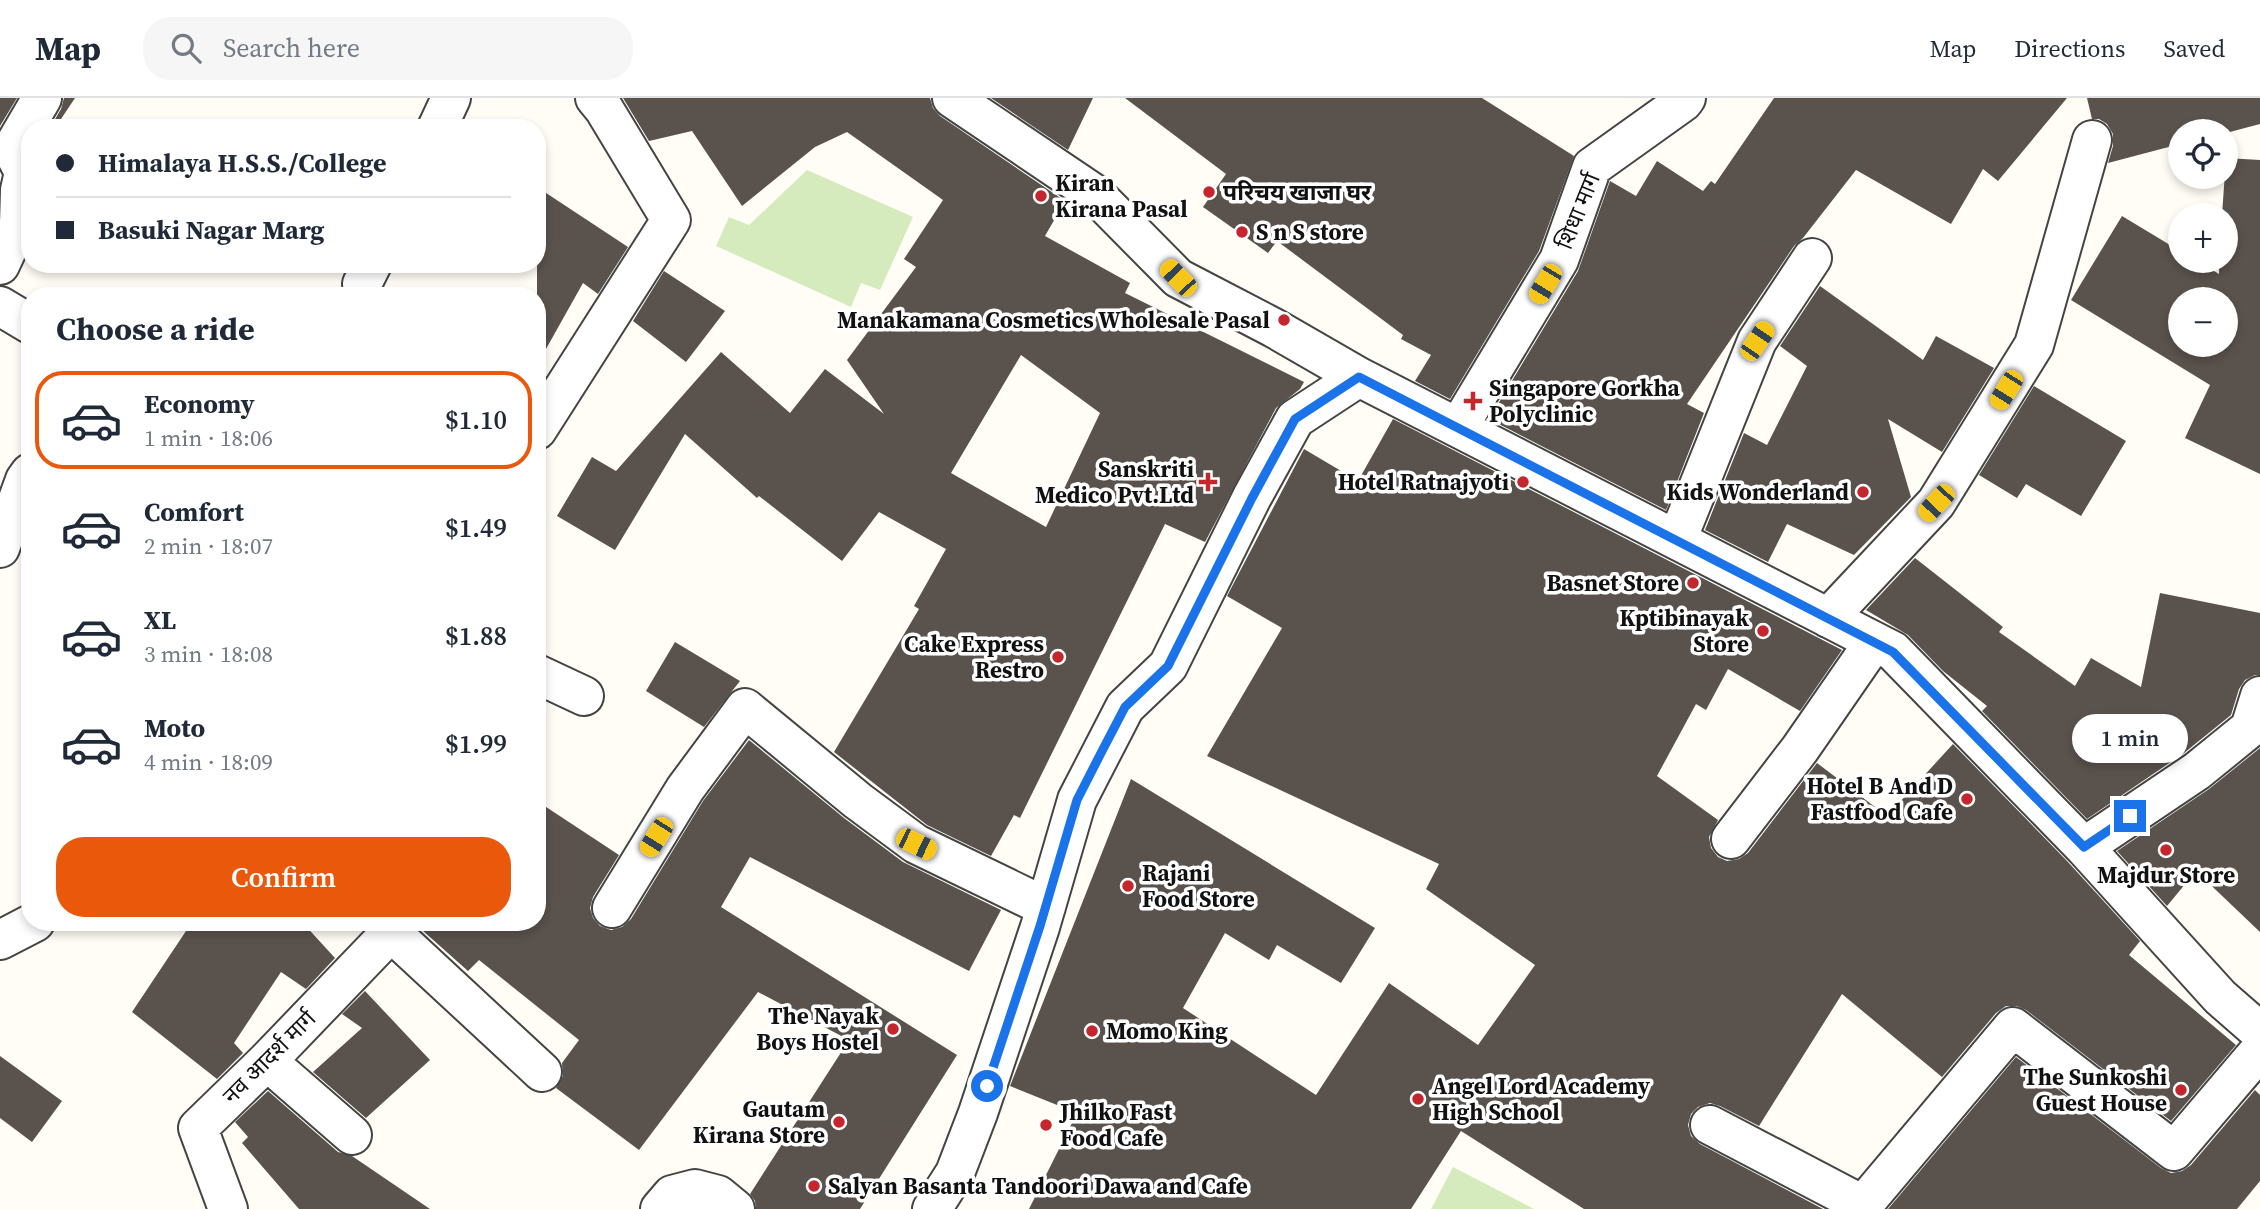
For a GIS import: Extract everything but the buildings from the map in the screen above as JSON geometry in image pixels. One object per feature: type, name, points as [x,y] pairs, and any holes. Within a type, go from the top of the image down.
[{"type":"street","points":[[26,119],[42,98]]},
{"type":"street","points":[[441,119],[451,98]]},
{"type":"street","points":[[546,416],[671,220],[595,98]]},
{"type":"street","points":[[952,98],[1096,195],[1178,278],[1274,328],[1359,377],[1459,426],[1893,652],[2084,847],[2220,997],[2260,1032]]},
{"type":"street","name":"शिधा मार्ग","points":[[1459,426],[1559,260],[1592,167],[1686,98]]},
{"type":"street","points":[[21,125],[6,145],[21,168]]},
{"type":"street","points":[[1828,618],[1936,503],[2034,345],[2092,140]]},
{"type":"street","points":[[0,265],[19,224],[21,186]]},
{"type":"street","points":[[1677,540],[1757,341],[1812,258]]},
{"type":"street","points":[[0,306],[21,319]]},
{"type":"street","points":[[932,1209],[954,1173],[978,1113],[1046,907],[1077,800],[1125,707],[1168,666],[1252,498],[1295,419],[1359,377]]},
{"type":"street","points":[[0,548],[21,491]]},
{"type":"street","points":[[1731,839],[1800,749],[1874,642]]},
{"type":"street","points":[[546,678],[584,696]]},
{"type":"street","points":[[2084,847],[2197,771],[2250,728],[2260,696]]},
{"type":"street","points":[[612,908],[685,789],[745,708],[858,801],[916,844],[1046,907]]},
{"type":"street","points":[[0,940],[21,929]]},
{"type":"street","name":"नव आदर्श मार्ग","points":[[228,1209],[198,1128],[267,1061],[383,931]]},
{"type":"street","points":[[391,931],[542,1072]]},
{"type":"street","points":[[1710,1125],[1865,1207],[2013,1027],[2174,1151],[2260,1050]]},
{"type":"street","points":[[267,1061],[352,1135]]},
{"type":"street","points":[[660,1209],[672,1195],[695,1189],[718,1195],[735,1209]]},
{"type":"green space","points":[[807,170],[913,217],[880,290],[861,283],[851,307],[716,246],[729,217],[749,225]]},
{"type":"green space","points":[[1453,1167],[1534,1209],[1431,1209]]},
{"type":"place","name":"परिचय खाजा घर","points":[[1209,192]]},
{"type":"place","name":"Kiran Kirana Pasal","points":[[1041,196]]},
{"type":"place","name":"S n S store","points":[[1242,232]]},
{"type":"place","name":"Manakamana Cosmetics Wholesale Pasal","points":[[1284,320]]},
{"type":"place","name":"Singapore Gorkha Polyclinic","points":[[1473,401]]},
{"type":"place","name":"Sanskriti Medico Pvt.Ltd","points":[[1208,482]]},
{"type":"place","name":"Hotel Ratnajyoti","points":[[1523,482]]},
{"type":"place","name":"Kids Wonderland","points":[[1863,492]]},
{"type":"place","name":"Basnet Store","points":[[1693,583]]},
{"type":"place","name":"Kptibinayak Store","points":[[1763,631]]},
{"type":"place","name":"Cake Express Restro","points":[[1058,657]]},
{"type":"place","name":"Hotel B And D Fastfood Cafe","points":[[1967,799]]},
{"type":"place","name":"Majdur Store","points":[[2166,850]]},
{"type":"place","name":"Rajani Food Store","points":[[1128,886]]},
{"type":"place","name":"The Nayak Boys Hostel","points":[[893,1029]]},
{"type":"place","name":"Momo King","points":[[1092,1031]]},
{"type":"place","name":"The Sunkoshi Guest House","points":[[2181,1090]]},
{"type":"place","name":"Angel Lord Academy High School","points":[[1418,1099]]},
{"type":"place","name":"Gautam Kirana Store","points":[[839,1122]]},
{"type":"place","name":"Jhilko Fast Food Cafe","points":[[1046,1125]]},
{"type":"place","name":"Salyan Basanta Tandoori Dawa and Cafe","points":[[814,1186]]},
{"type":"route","points":[[987,1086],[1040,926],[1077,800],[1125,707],[1168,666],[1252,498],[1295,419],[1359,377],[1459,426],[1893,652],[2084,847],[2130,816]]}]
